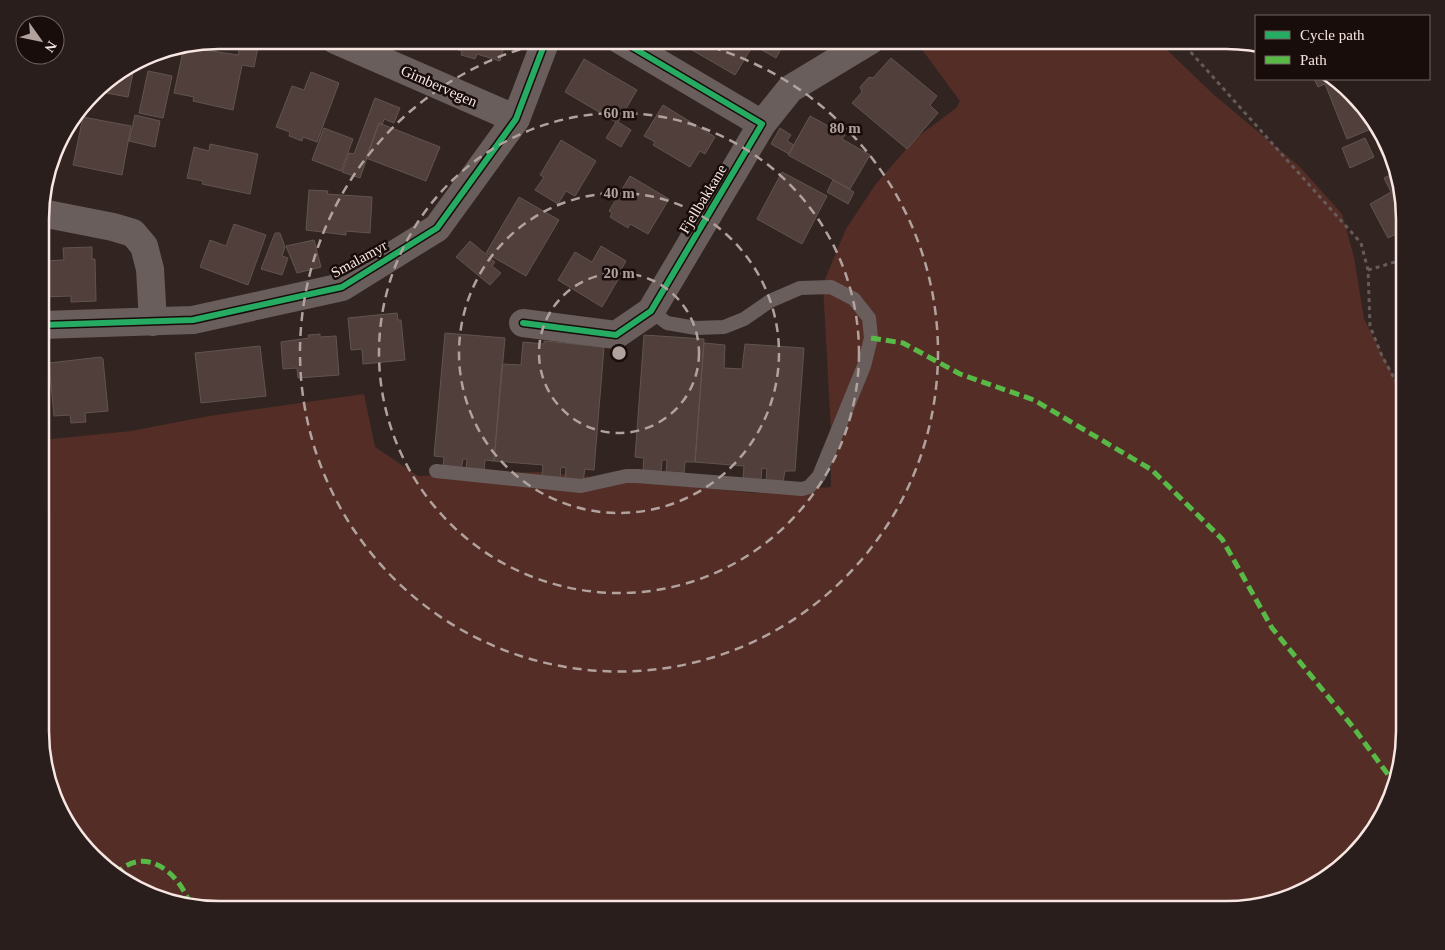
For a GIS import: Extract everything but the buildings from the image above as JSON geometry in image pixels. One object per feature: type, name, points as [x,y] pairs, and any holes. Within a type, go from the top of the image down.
[{"type":"street","name":"Gimbervegen","points":[[356,49],[516,119]]},
{"type":"street","name":"Smalamyr","points":[[49,325],[193,320],[342,287],[436,228],[516,119],[543,49]]},
{"type":"street","points":[[635,49],[762,124]]},
{"type":"street","name":"Fjellbakkane","points":[[523,323],[616,335],[651,311],[762,124],[790,89],[856,49]]},
{"type":"street","points":[[49,214],[113,227],[132,233],[144,246],[150,269],[152,322]]},
{"type":"lane","points":[[436,471],[581,486],[626,476],[637,476],[802,489],[809,487],[819,476],[866,357],[871,338],[869,318],[854,299],[831,286],[800,288],[770,301],[744,319],[724,327],[696,328],[667,323],[651,311]]},
{"type":"path","points":[[1188,49],[1361,244],[1368,270],[1370,326],[1382,356],[1396,382]]},
{"type":"path","points":[[1368,270],[1396,262]]},
{"type":"shaded area","points":[[922,49],[1166,49],[1213,94],[1300,167],[1342,214],[1354,257],[1364,319],[1396,381],[1396,742],[1393,764],[1379,806],[1368,825],[1338,859],[1320,873],[1291,888],[1259,898],[1237,901],[208,901],[186,898],[144,884],[115,866],[84,835],[66,806],[55,775],[50,753],[49,439],[131,431],[209,416],[364,394],[375,447],[418,476],[540,472],[754,493],[831,487],[831,432],[823,284],[846,229],[875,185],[915,139],[956,108],[960,101]]},
{"type":"marked path","points":[[871,338],[903,343],[960,374],[1034,400],[1152,470],[1222,539],[1272,628],[1353,727],[1390,777]]},
{"type":"marked path","points":[[121,870],[126,866],[138,862],[149,862],[160,866],[178,882],[187,898]]},
{"type":"cycle path","points":[[49,325],[193,320],[342,287],[437,228],[516,119],[543,49]]},
{"type":"cycle path","points":[[523,323],[616,335],[651,311],[762,124],[635,49]]}]
